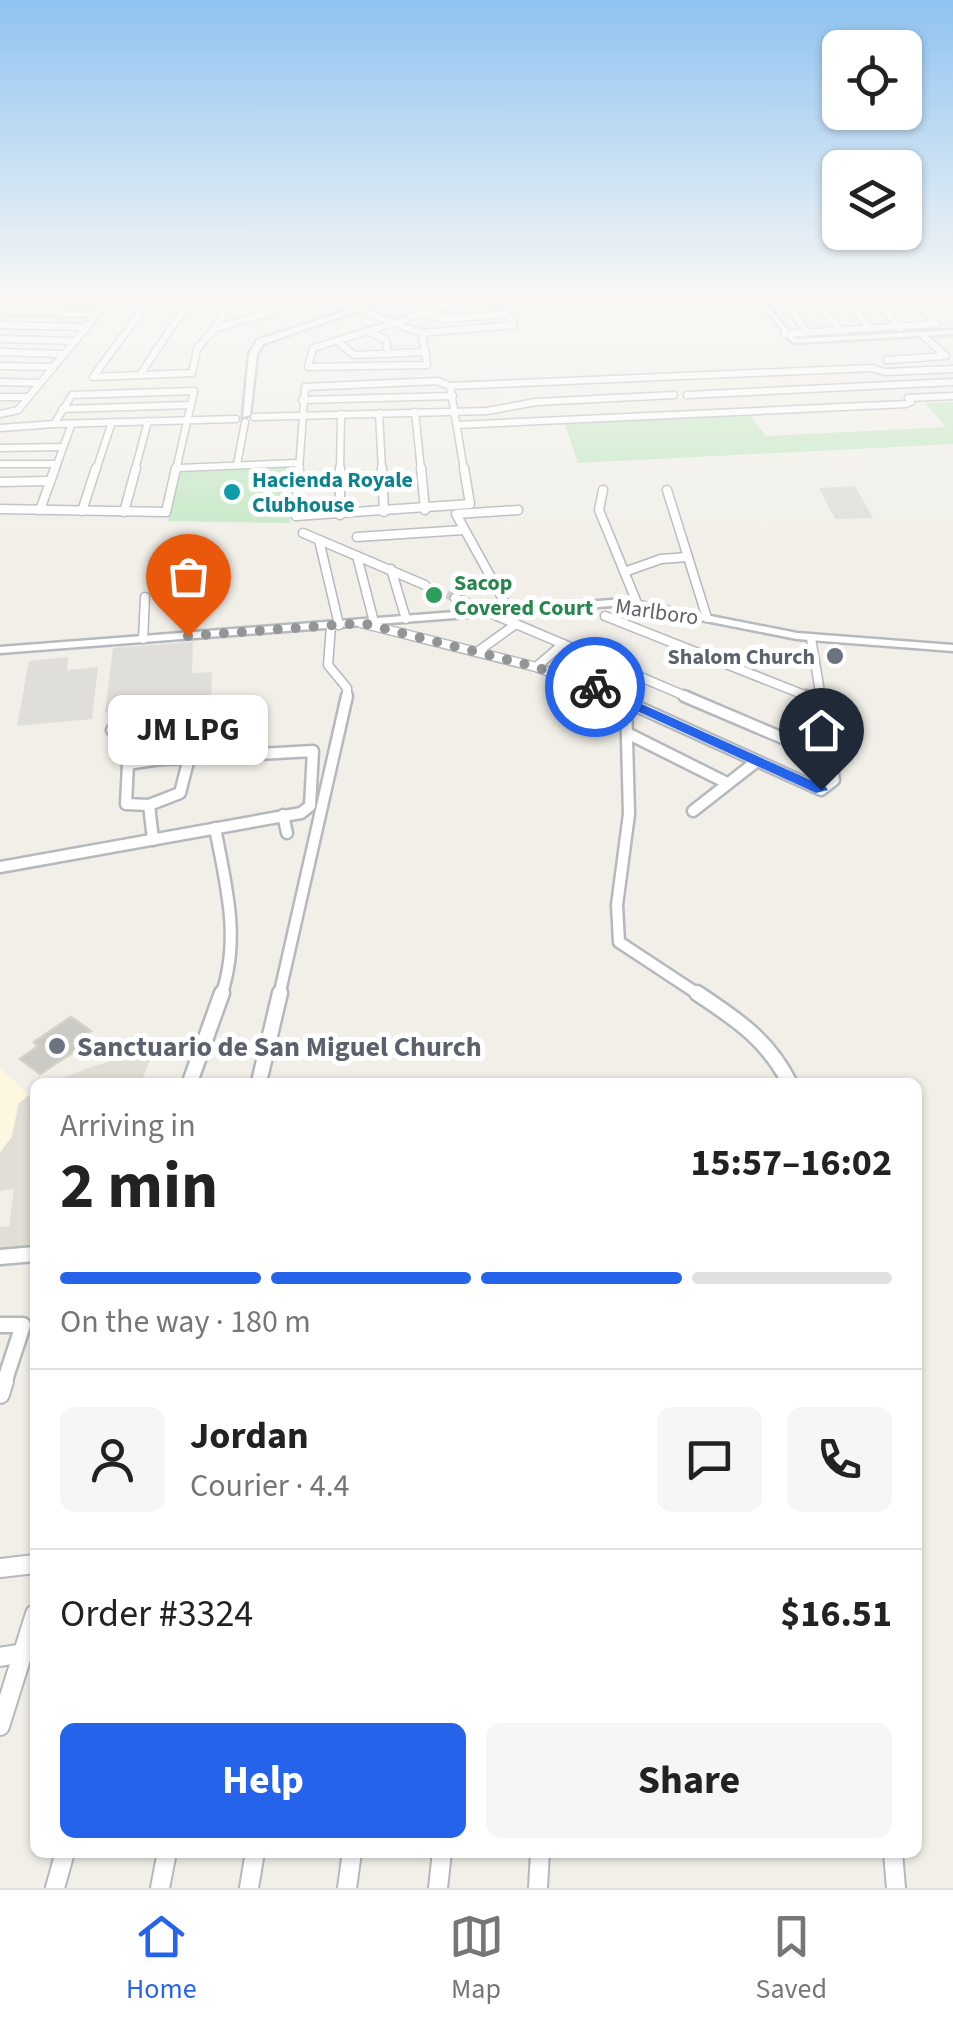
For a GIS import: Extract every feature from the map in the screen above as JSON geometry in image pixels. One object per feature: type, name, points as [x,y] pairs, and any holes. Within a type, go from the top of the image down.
[{"type":"street","points":[[0,414],[18,410],[40,383]]},
{"type":"street","points":[[237,466],[249,383]]},
{"type":"street","points":[[388,383],[305,388],[300,415],[296,516],[470,504],[452,391],[444,383]]},
{"type":"street","points":[[302,400],[575,383]]},
{"type":"street","points":[[673,383],[691,414]]},
{"type":"street","points":[[0,428],[456,412],[536,402],[932,383]]},
{"type":"street","points":[[457,425],[911,402],[896,385]]},
{"type":"street","points":[[0,509],[166,512],[194,391],[72,395],[54,424]]},
{"type":"street","points":[[908,398],[953,396]]},
{"type":"street","points":[[0,397],[26,397]]},
{"type":"street","points":[[62,409],[190,405]]},
{"type":"street","points":[[415,412],[426,510]]},
{"type":"street","points":[[379,413],[384,512]]},
{"type":"street","points":[[340,514],[341,414]]},
{"type":"street","points":[[124,512],[148,421]]},
{"type":"street","points":[[82,510],[112,422]]},
{"type":"street","points":[[40,510],[72,423]]},
{"type":"street","points":[[0,448],[63,447]]},
{"type":"street","points":[[0,464],[56,464]]},
{"type":"street","points":[[178,468],[297,464]]},
{"type":"street","points":[[0,482],[48,481]]},
{"type":"street","points":[[602,490],[599,510],[627,570],[637,604]]},
{"type":"street","points":[[667,490],[707,618]]},
{"type":"street","points":[[509,610],[456,514],[518,510]]},
{"type":"street","points":[[357,537],[464,530]]},
{"type":"street","points":[[304,533],[425,584]]},
{"type":"street","points":[[260,1078],[347,710],[347,688],[328,665],[335,625],[319,540]]},
{"type":"street","points":[[357,556],[368,622],[536,667],[626,700],[821,790],[834,780],[811,638]]},
{"type":"street","points":[[627,570],[661,559],[688,557]]},
{"type":"street","points":[[391,569],[406,619]]},
{"type":"street","points":[[143,639],[144,597]]},
{"type":"street","points":[[454,598],[832,759]]},
{"type":"street","name":"Marlboro","points":[[0,650],[509,610],[637,604],[811,638],[953,648]]},
{"type":"street","points":[[605,616],[821,702]]},
{"type":"street","points":[[476,652],[516,624]]},
{"type":"street","points":[[536,667],[563,644]]},
{"type":"street","points":[[626,700],[629,814],[615,920],[619,942],[750,1028],[774,1052],[787,1078]]},
{"type":"street","points":[[112,730],[160,730],[160,758]]},
{"type":"street","points":[[627,734],[727,783]]},
{"type":"street","points":[[0,867],[301,813],[310,806],[316,752],[160,758],[128,764],[126,804],[149,804],[180,793],[189,758]]},
{"type":"street","points":[[693,811],[757,761]]},
{"type":"street","points":[[149,804],[153,840]]},
{"type":"street","points":[[283,816],[287,833]]},
{"type":"street","points":[[191,1078],[231,967],[233,920],[215,828]]},
{"type":"street","points":[[0,1257],[30,1254]]},
{"type":"street","points":[[0,1326],[23,1325],[0,1394]]},
{"type":"street","points":[[0,1568],[30,1565]]},
{"type":"street","points":[[0,1726],[30,1630]]},
{"type":"street","points":[[0,1657],[23,1653]]},
{"type":"street","points":[[56,1888],[64,1858]]},
{"type":"street","points":[[160,1888],[167,1858]]},
{"type":"street","points":[[249,1888],[255,1858]]},
{"type":"street","points":[[347,1888],[351,1858]]},
{"type":"street","points":[[438,1888],[441,1858]]},
{"type":"street","points":[[538,1888],[540,1858]]},
{"type":"street","points":[[894,1858],[896,1888]]},
{"type":"shaded area","points":[[855,486],[873,518],[835,519],[819,488]]},
{"type":"shaded area","points":[[193,642],[192,673],[212,672],[211,703],[105,712],[113,648]]},
{"type":"shaded area","points":[[68,657],[67,670],[98,667],[92,719],[17,726],[29,661]]},
{"type":"shaded area","points":[[155,1048],[143,1078],[64,1078]]},
{"type":"shaded area","points":[[0,1068],[30,1097],[18,1103],[11,1137],[0,1152]]},
{"type":"shaded area","points":[[30,1095],[30,1248],[0,1250],[0,1227],[9,1226],[14,1189],[0,1191],[0,1153],[12,1137],[19,1103]]},
{"type":"green space","points":[[953,402],[953,444],[578,463],[564,421],[748,413],[766,436],[946,427],[925,403]]},
{"type":"green space","points":[[296,463],[290,523],[168,521],[181,467]]},
{"type":"building","name":"Sanctuario de San Miguel Church","points":[[71,1017],[91,1031],[79,1040],[78,1049],[40,1074],[20,1059],[38,1046],[34,1042]]},
{"type":"tunnel","points":[[425,585],[455,598]]},
{"type":"way so far","points":[[188,636],[362,623],[536,667],[595,687]]},
{"type":"place","name":"Hacienda Royale Clubhouse","points":[[232,492]]},
{"type":"place","name":"Sacop Covered Court","points":[[434,595]]},
{"type":"place","name":"JM LPG","points":[[188,636]]},
{"type":"place","name":"Shalom Church","points":[[835,656]]},
{"type":"place","name":"Sanctuario de San Miguel Church","points":[[57,1046]]},
{"type":"route","points":[[595,687],[821,790]]}]
